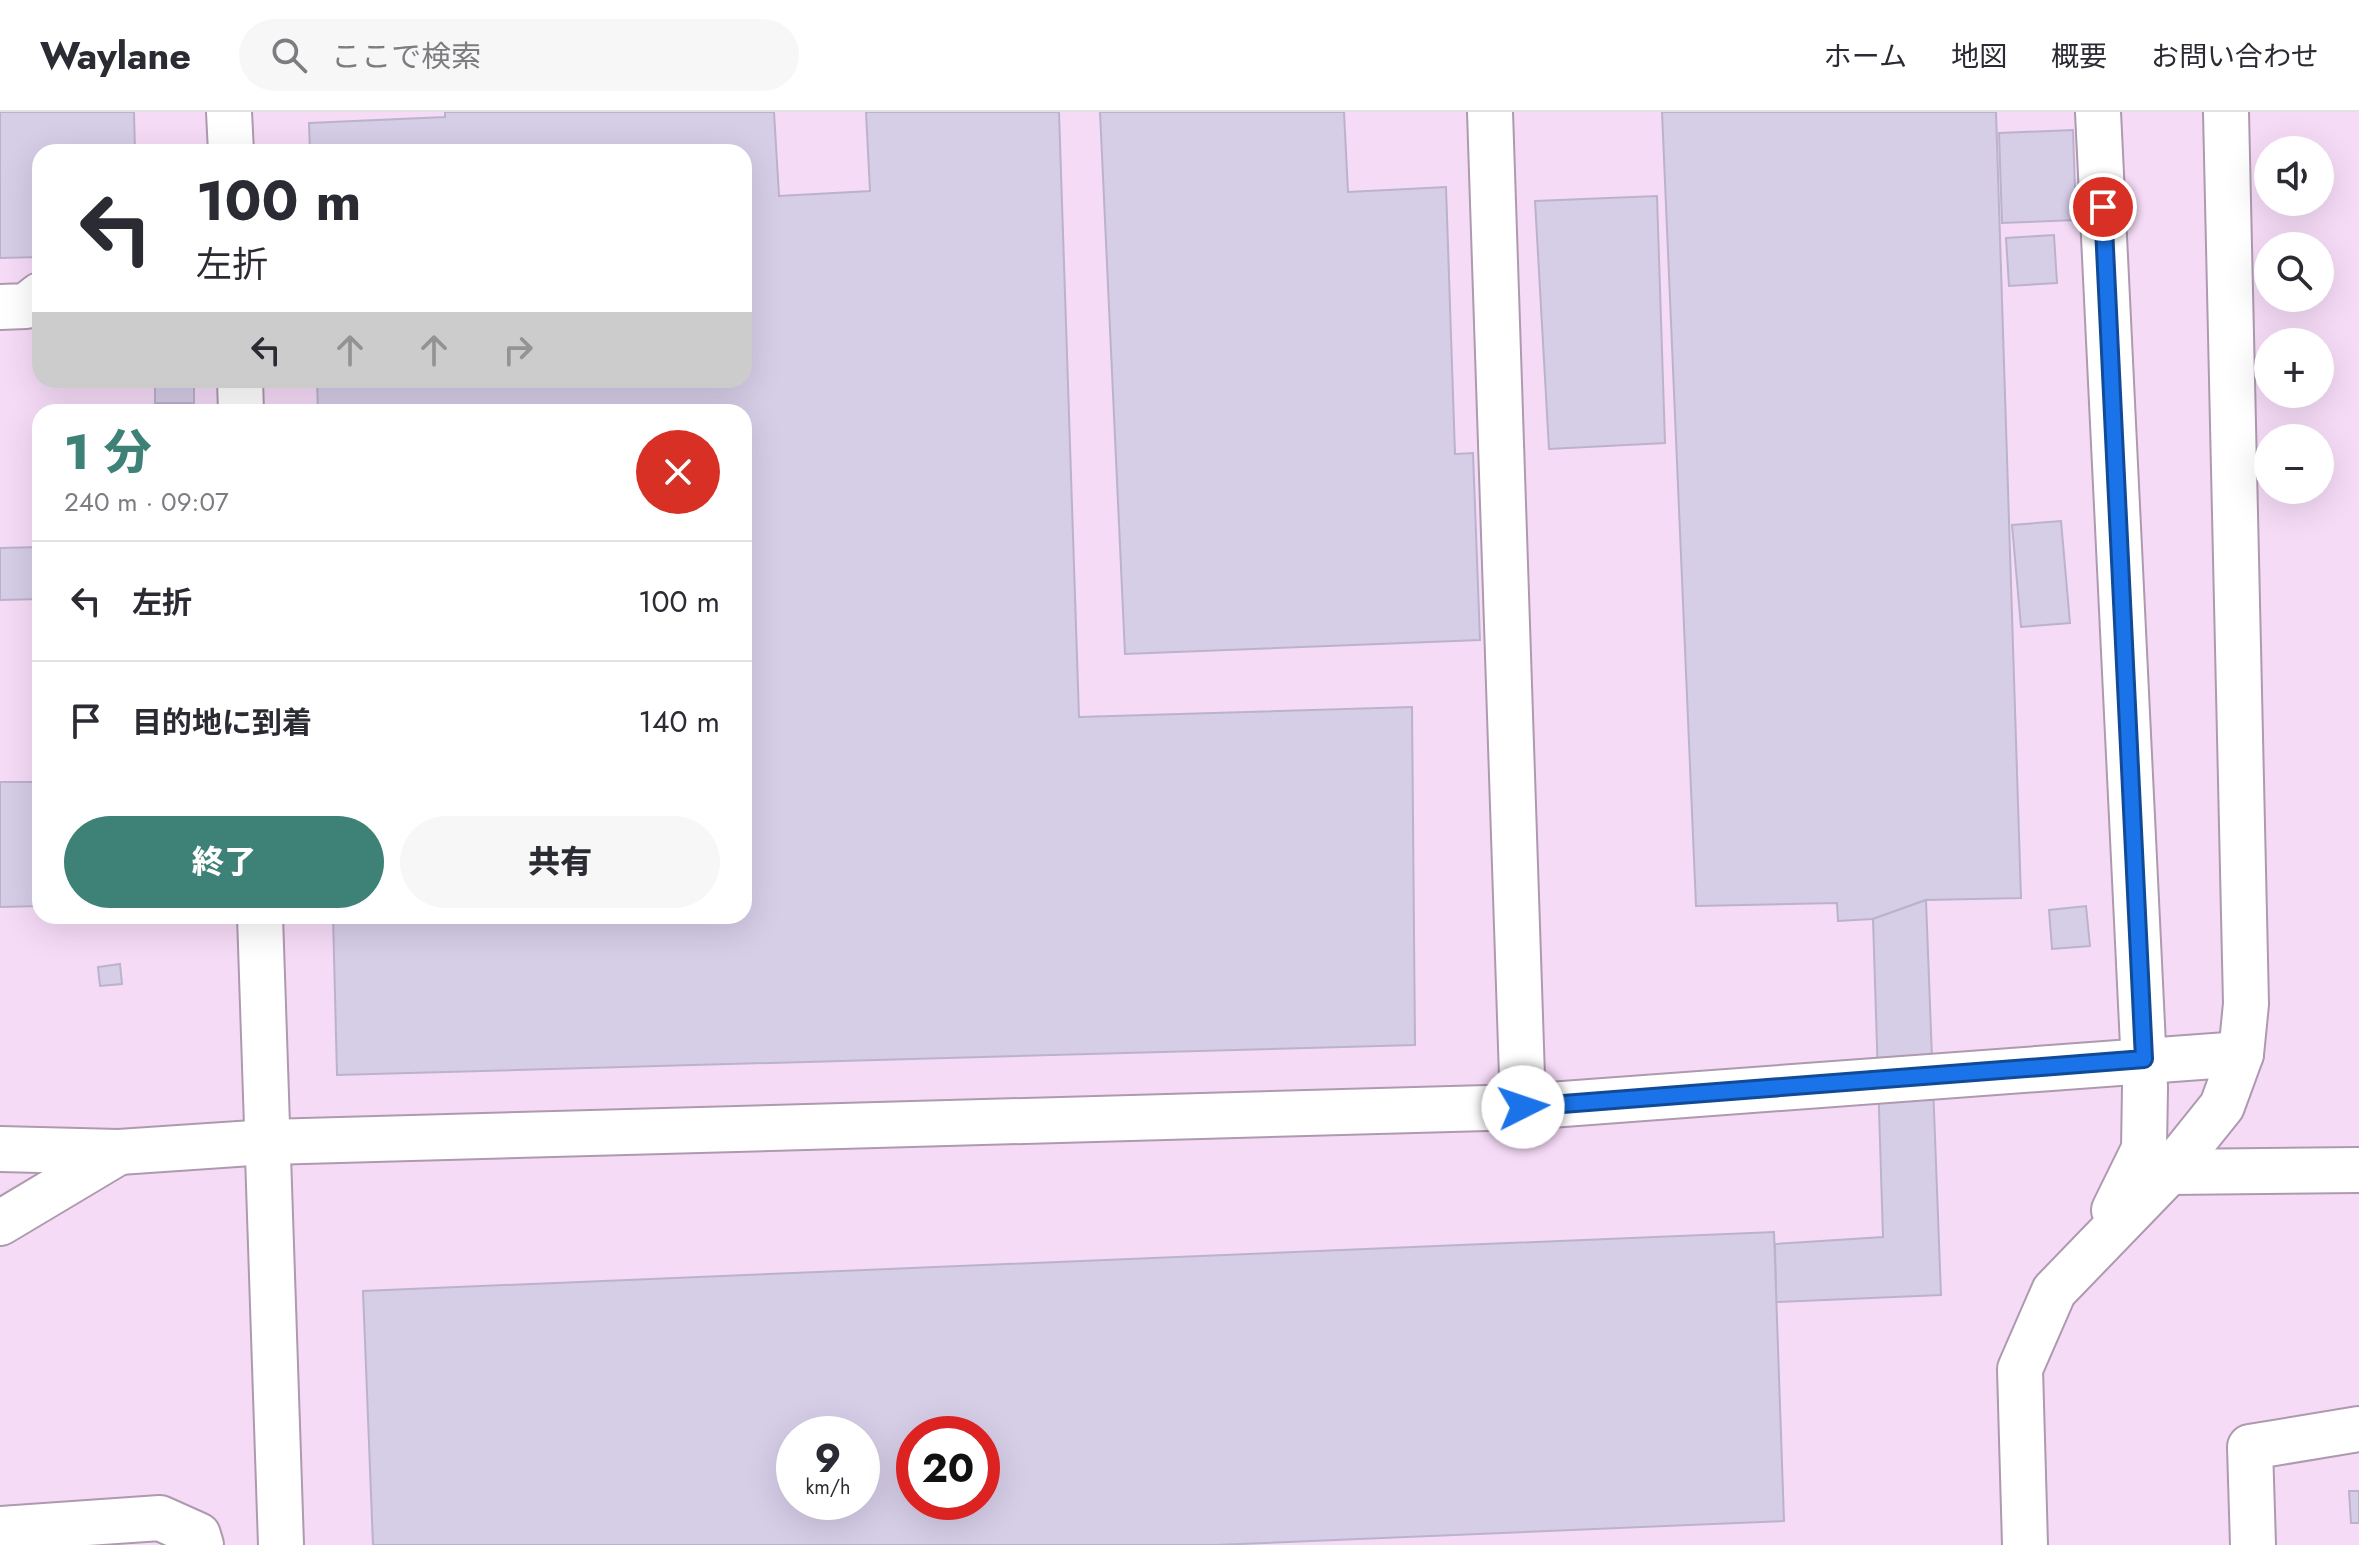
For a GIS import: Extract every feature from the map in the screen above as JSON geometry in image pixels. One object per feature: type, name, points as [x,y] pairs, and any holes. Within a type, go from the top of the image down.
[{"type":"lane","points":[[229,112],[231,144]]},
{"type":"lane","points":[[1490,112],[1523,1107]]},
{"type":"lane","points":[[2087,1257],[2134,1175],[2144,1149],[2144,1059],[2098,112]]},
{"type":"lane","points":[[2025,1545],[2020,1369],[2054,1291],[2169,1172],[2222,1106],[2241,1054],[2246,1004],[2226,112]]},
{"type":"lane","points":[[0,307],[26,306],[32,301]]},
{"type":"lane","points":[[260,924],[281,1545]]},
{"type":"lane","points":[[0,1149],[119,1152],[268,1142],[1523,1107],[2241,1054]]},
{"type":"lane","points":[[0,1223],[119,1152]]},
{"type":"lane","points":[[2169,1172],[2359,1170]]},
{"type":"lane","points":[[2253,1545],[2250,1447],[2359,1429]]},
{"type":"lane","points":[[0,1529],[160,1518],[198,1535],[201,1545]]},
{"type":"shaded area","points":[[0,112],[2359,112],[2359,1545],[0,1545]]},
{"type":"building","points":[[0,112],[134,112],[135,144],[32,144],[32,257],[0,258]]},
{"type":"building","points":[[445,112],[774,112],[779,196],[870,191],[866,112],[1059,112],[1079,717],[1412,707],[1415,1045],[337,1075],[333,924],[752,924],[752,404],[318,404],[317,388],[752,388],[752,144],[310,144],[309,123],[445,117]]},
{"type":"building","points":[[1100,112],[1344,112],[1348,192],[1446,187],[1455,454],[1473,453],[1480,640],[1125,654]]},
{"type":"building","points":[[1662,112],[1996,112],[2021,898],[1926,900],[1873,919],[1838,921],[1837,903],[1696,906]]},
{"type":"building","points":[[2073,130],[2076,220],[2002,223],[1999,133]]},
{"type":"building","points":[[1657,196],[1665,443],[1549,449],[1535,201]]},
{"type":"building","points":[[2054,235],[2057,283],[2009,286],[2006,238]]},
{"type":"building","points":[[155,388],[194,388],[194,403],[155,403]]},
{"type":"building","points":[[2061,521],[2070,623],[2021,627],[2012,525]]},
{"type":"building","points":[[32,547],[32,599],[0,600],[0,548]]},
{"type":"building","points":[[0,782],[32,782],[32,906],[0,907]]},
{"type":"building","points":[[1926,900],[1941,1295],[1776,1302],[1775,1244],[1883,1237],[1873,919]]},
{"type":"building","points":[[2086,906],[2090,946],[2052,949],[2049,910]]},
{"type":"building","points":[[120,964],[122,984],[100,986],[98,967]]},
{"type":"building","points":[[1774,1232],[1784,1521],[1216,1545],[373,1545],[363,1291]]},
{"type":"building","points":[[2349,1491],[2359,1491],[2359,1523],[2351,1523]]},
{"type":"route","points":[[1523,1107],[2144,1059],[2103,207]]}]
